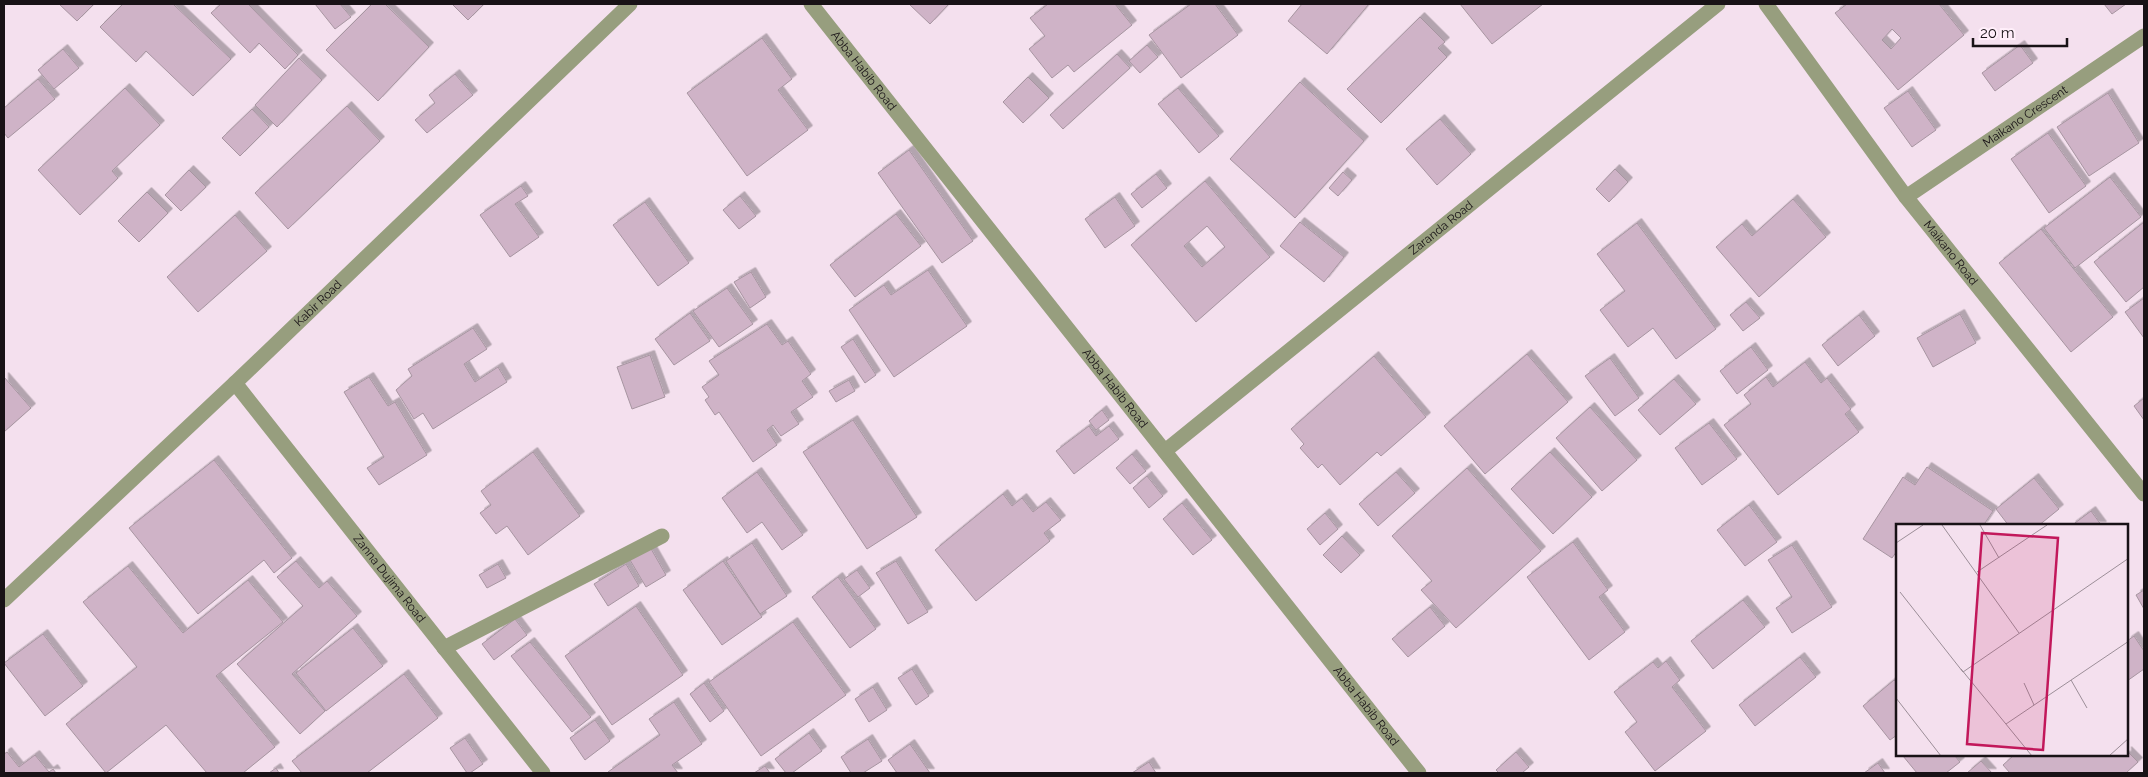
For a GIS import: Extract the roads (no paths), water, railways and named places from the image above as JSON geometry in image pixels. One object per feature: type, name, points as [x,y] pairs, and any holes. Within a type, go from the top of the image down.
[{"type":"street","name":"Kabir Road","points":[[4,600],[235,383],[630,4]]},
{"type":"street","name":"Abba Habib Road","points":[[811,4],[1419,773]]},
{"type":"street","name":"Zaranda Road","points":[[1165,451],[1718,4]]},
{"type":"street","name":"Maikano Road","points":[[1766,4],[1906,197],[2144,494]]},
{"type":"street","name":"Maikano Crescent","points":[[1906,197],[2144,36]]},
{"type":"street","name":"Zanna Dujima Road","points":[[235,383],[543,773]]},
{"type":"street","points":[[444,648],[662,536]]}]
